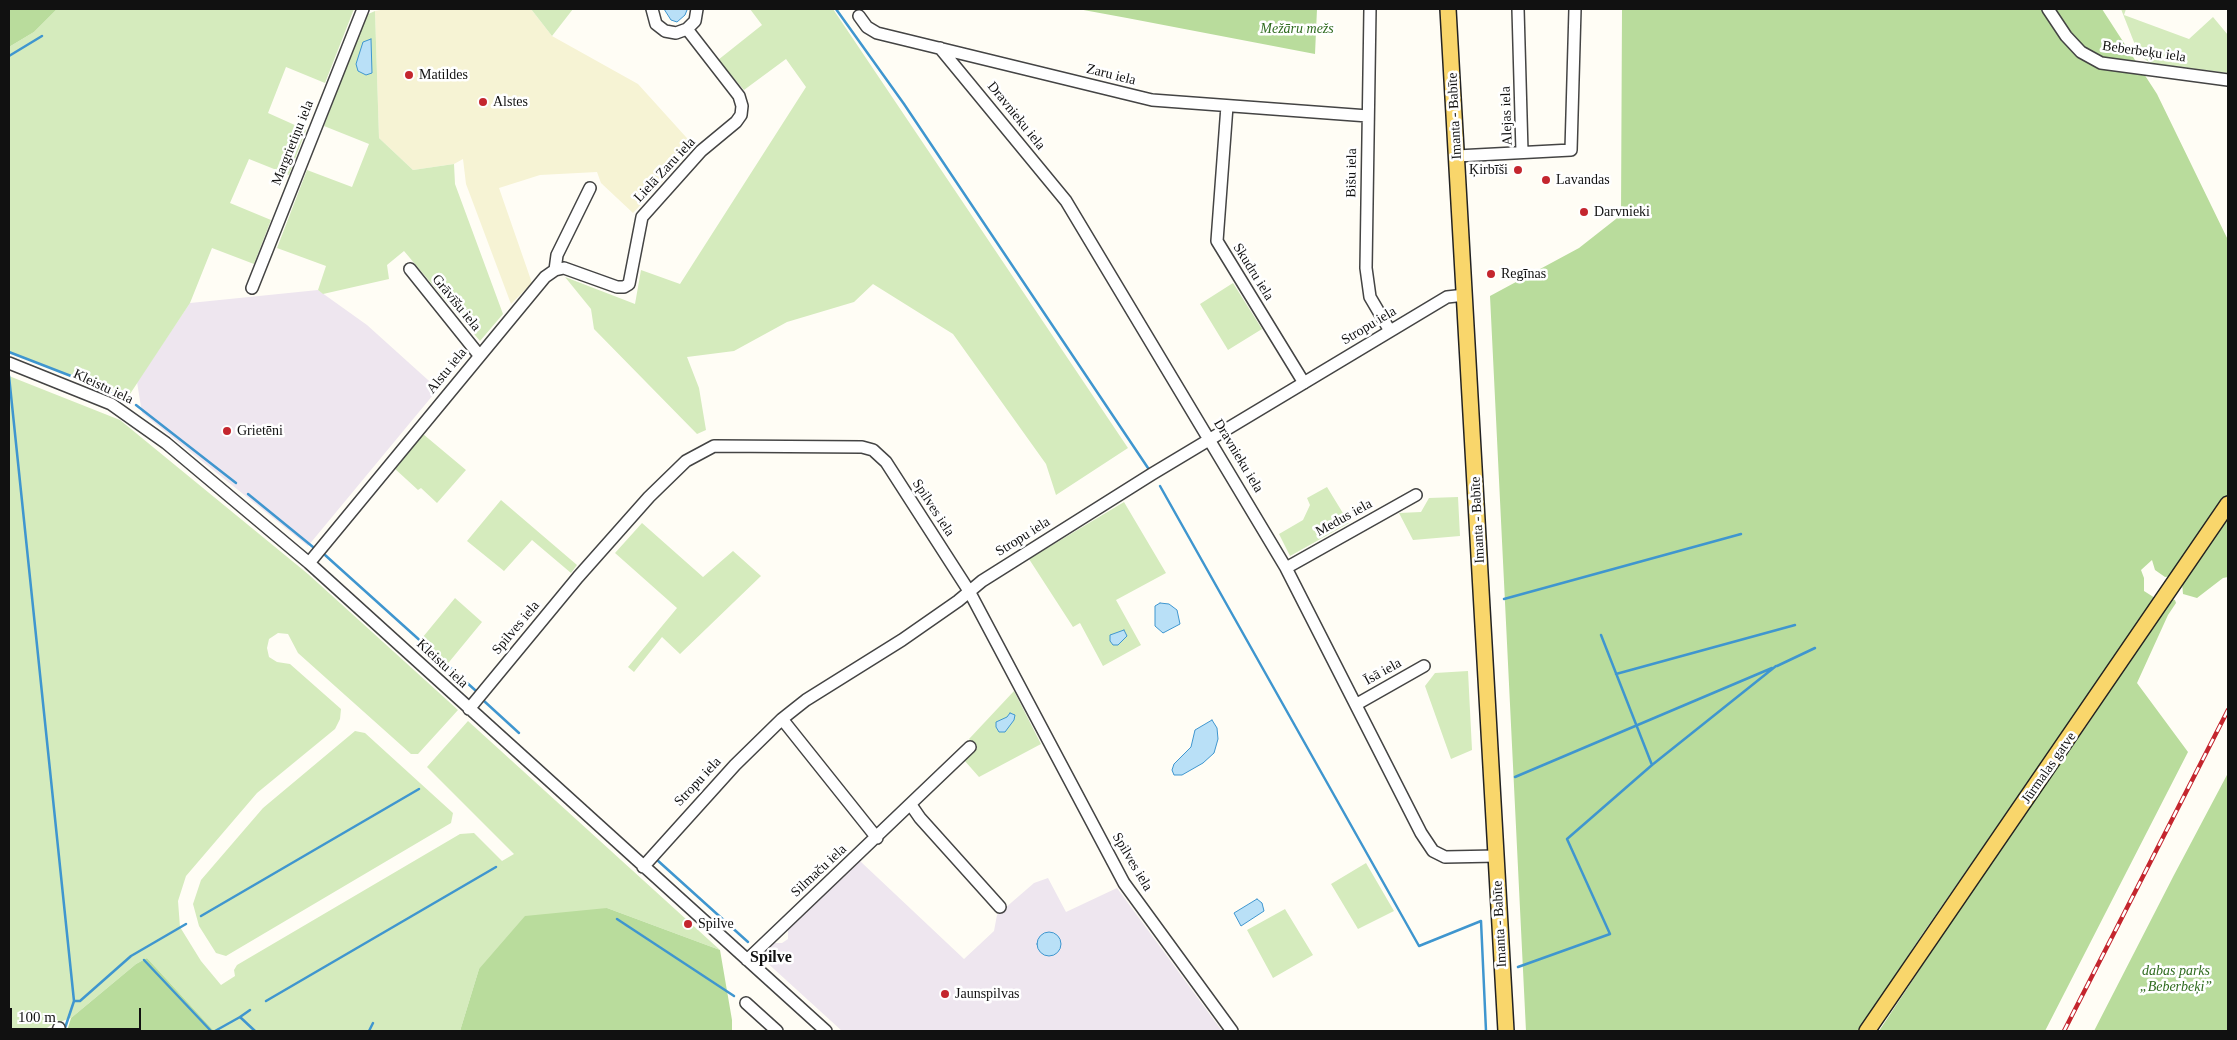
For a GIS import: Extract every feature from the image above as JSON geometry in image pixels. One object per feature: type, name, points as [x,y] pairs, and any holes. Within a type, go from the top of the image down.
[{"type":"main road","name":"Imanta - Babīte","points":[[1448,9],[1506,1031]]},
{"type":"main road","name":"Jūrmalas gatve","points":[[1867,1031],[2228,504]]},
{"type":"street","name":"Margrietiņu iela","points":[[252,288],[363,9]]},
{"type":"street","points":[[652,9],[656,24],[665,31],[676,33],[687,29],[695,21],[698,9]]},
{"type":"street","name":"Bišu iela","points":[[1370,9],[1366,268],[1370,297],[1390,331]]},
{"type":"street","name":"Alejas iela","points":[[1518,9],[1522,152],[1571,150],[1574,9]]},
{"type":"street","name":"Beberbeķu iela","points":[[2048,9],[2066,36],[2081,52],[2101,63],[2228,80]]},
{"type":"street","name":"Zaru iela","points":[[859,16],[867,27],[877,33],[1152,100],[1368,116]]},
{"type":"street","name":"Lielā Zaru iela","points":[[555,270],[564,268],[618,287],[624,287],[629,284],[642,217],[701,152],[736,122],[741,115],[742,106],[739,96],[687,29]]},
{"type":"street","name":"Dravnieku iela","points":[[940,48],[1066,201],[1286,568],[1433,852],[1445,857],[1497,856]]},
{"type":"street","name":"Skudru iela","points":[[1227,106],[1217,241],[1304,383]]},
{"type":"street","points":[[1457,156],[1522,152]]},
{"type":"street","points":[[555,270],[557,255],[590,188]]},
{"type":"street","name":"Grāvīšu iela","points":[[410,269],[479,355]]},
{"type":"street","name":"Alstu iela","points":[[309,563],[479,355],[546,277],[555,270]]},
{"type":"street","name":"Stropu iela","points":[[643,867],[735,765],[782,719],[806,700],[902,640],[969,591],[1152,474],[1447,297],[1465,295]]},
{"type":"street","name":"Kleistu iela","points":[[9,363],[111,404],[126,412],[226,492],[309,563],[826,1031]]},
{"type":"street","name":"Spilves iela","points":[[469,709],[578,577],[649,497],[686,462],[714,446],[862,447],[873,450],[886,462],[969,591],[1124,883],[1232,1031]]},
{"type":"street","name":"Medus iela","points":[[1286,568],[1416,495]]},
{"type":"street","name":"Īsā iela","points":[[1357,704],[1424,666]]},
{"type":"street","points":[[782,719],[877,838]]},
{"type":"street","name":"Silmaču iela","points":[[747,960],[877,838],[970,747]]},
{"type":"street","points":[[911,805],[920,818],[1000,906]]},
{"type":"street","points":[[746,1003],[777,1031]]},
{"type":"shaded area","points":[[386,9],[531,9],[552,36],[638,84],[695,147],[633,213],[601,183],[597,172],[540,175],[499,188],[532,283],[511,304],[466,184],[463,159],[454,164],[413,170],[379,138],[375,11]]},
{"type":"shaded area","points":[[318,290],[367,325],[438,389],[308,546],[142,413],[137,382],[190,303]]},
{"type":"shaded area","points":[[860,861],[964,959],[994,931],[997,915],[1034,883],[1048,878],[1066,912],[1117,888],[1222,1031],[842,1031],[763,959],[765,949],[773,943],[782,943],[788,939],[788,929]]},
{"type":"green space","points":[[9,9],[57,9],[34,32],[9,47]]},
{"type":"green space","points":[[57,9],[354,9],[325,83],[286,67],[268,113],[306,130],[289,175],[249,159],[230,203],[271,220],[254,264],[212,248],[190,303],[128,397],[9,353],[9,47],[34,32]]},
{"type":"green space","points":[[531,9],[573,9],[552,36]]},
{"type":"green space","points":[[750,9],[833,9],[1128,448],[1056,495],[1046,464],[953,334],[873,284],[854,302],[787,322],[734,351],[687,357],[699,388],[706,430],[697,434],[594,329],[591,309],[565,277],[635,304],[641,270],[680,284],[806,87],[786,59],[744,90],[718,60],[762,25]]},
{"type":"green space","name":"Mežāru mežs","points":[[1078,9],[1317,9],[1315,54],[1127,18]]},
{"type":"green space","points":[[1622,9],[2102,9],[2157,94],[2228,240],[2228,495],[2173,576],[2165,577],[2155,570],[2152,560],[2141,570],[2144,578],[2144,591],[2155,598],[1921,936],[1858,1031],[1526,1031],[1490,296],[1579,248],[1621,215]]},
{"type":"green space","points":[[2121,9],[2126,9],[2124,15],[2189,39],[2213,17],[2228,35],[2228,73],[2150,63],[2139,55]]},
{"type":"green space","points":[[375,11],[379,138],[413,170],[454,164],[455,184],[503,314],[480,341],[404,251],[387,265],[389,279],[323,294],[318,290],[326,266],[277,248],[307,170],[352,187],[369,144],[324,126],[366,15]]},
{"type":"green space","points":[[1233,283],[1262,329],[1228,350],[1200,304]]},
{"type":"green space","points":[[9,376],[120,420],[308,574],[458,710],[418,754],[411,754],[298,653],[288,634],[278,633],[269,639],[267,648],[269,657],[277,662],[290,664],[341,709],[340,719],[335,729],[257,793],[186,876],[178,901],[180,927],[201,961],[221,985],[235,976],[234,970],[237,965],[460,834],[474,833],[502,861],[514,854],[427,767],[468,721],[720,950],[607,908],[479,969],[460,1031],[214,1031],[147,958],[136,964],[71,1018],[51,1025],[43,1031],[9,1031]]},
{"type":"green space","points":[[423,434],[466,470],[437,503],[421,488],[418,490],[394,468]]},
{"type":"green space","points":[[1327,487],[1349,523],[1290,556],[1279,534],[1303,520],[1310,505],[1307,498]]},
{"type":"green space","points":[[1458,497],[1460,536],[1413,540],[1399,513],[1421,512],[1429,498]]},
{"type":"green space","points":[[501,500],[577,565],[571,573],[532,540],[504,571],[467,541]]},
{"type":"green space","points":[[1124,502],[1166,573],[1116,600],[1141,645],[1103,666],[1080,623],[1073,627],[1029,559]]},
{"type":"green space","points":[[2228,513],[2228,577],[2223,578],[2197,598],[2183,594],[2182,583]]},
{"type":"green space","points":[[642,523],[703,577],[733,551],[761,576],[680,654],[662,637],[634,672],[628,667],[677,608],[615,553]]},
{"type":"green space","points":[[455,598],[482,622],[445,667],[418,643]]},
{"type":"green space","points":[[2171,599],[2175,600],[2176,603],[2168,615],[2137,683],[2188,752],[2045,1031],[1879,1031],[2032,800],[2086,727]]},
{"type":"green space","points":[[1468,671],[1472,750],[1451,759],[1425,686],[1435,673]]},
{"type":"green space","points":[[1014,691],[1041,744],[979,777],[964,760],[977,748],[969,739]]},
{"type":"green space","points":[[355,731],[365,733],[453,813],[451,823],[226,956],[216,953],[199,926],[193,904],[201,880],[263,808]]},
{"type":"green space","name":"dabas parks „Beberbeķi”","points":[[2228,773],[2228,1031],[2094,1031],[2174,875]]},
{"type":"green space","points":[[1366,863],[1394,911],[1358,929],[1331,884]]},
{"type":"green space","points":[[607,908],[720,950],[732,1020],[732,1031],[460,1031],[479,969],[525,916]]},
{"type":"green space","points":[[1285,909],[1313,955],[1273,978],[1247,930]]},
{"type":"green space","points":[[147,958],[214,1031],[67,1031],[71,1018],[136,964]]},
{"type":"water","points":[[664,9],[687,10],[685,15],[677,22],[671,20]]},
{"type":"water","points":[[371,39],[372,73],[366,75],[358,71],[356,64],[363,42]]},
{"type":"water","points":[[1160,603],[1169,604],[1177,610],[1180,624],[1163,633],[1155,626],[1155,606]]},
{"type":"water","points":[[1124,630],[1127,636],[1118,645],[1113,645],[1110,641],[1110,635]]},
{"type":"water","points":[[1010,713],[1015,715],[1014,720],[1005,732],[999,732],[996,722],[1007,717]]},
{"type":"water","points":[[1212,720],[1217,728],[1218,739],[1214,753],[1203,763],[1182,775],[1174,775],[1172,770],[1174,764],[1191,747],[1195,730]]},
{"type":"water","points":[[1257,899],[1262,903],[1264,911],[1241,926],[1234,913]]},
{"type":"water","points":[[1049,932],[1057,936],[1061,944],[1057,952],[1049,956],[1041,952],[1037,944],[1041,936]]},
{"type":"waterway","points":[[836,9],[904,104],[1150,471]]},
{"type":"waterway","points":[[9,56],[42,36]]},
{"type":"waterway","points":[[9,352],[128,401]]},
{"type":"waterway","points":[[9,376],[74,1001],[64,1031]]},
{"type":"waterway","points":[[136,405],[236,483]]},
{"type":"waterway","points":[[1160,486],[1419,946],[1481,921],[1486,1031]]},
{"type":"waterway","points":[[248,494],[313,547]]},
{"type":"waterway","points":[[1504,599],[1741,534]]},
{"type":"waterway","points":[[325,555],[475,690]]},
{"type":"waterway","points":[[1616,674],[1795,625]]},
{"type":"waterway","points":[[1601,635],[1652,765]]},
{"type":"waterway","points":[[1777,666],[1815,648]]},
{"type":"waterway","points":[[1518,967],[1610,934],[1567,839],[1652,765],[1776,666]]},
{"type":"waterway","points":[[1515,777],[1772,668]]},
{"type":"waterway","points":[[484,701],[519,733]]},
{"type":"waterway","points":[[201,916],[419,789]]},
{"type":"waterway","points":[[656,859],[748,942]]},
{"type":"waterway","points":[[266,1001],[496,867]]},
{"type":"waterway","points":[[617,919],[734,996]]},
{"type":"waterway","points":[[74,1001],[80,1001],[131,956],[186,924]]},
{"type":"waterway","points":[[144,960],[211,1031]]},
{"type":"waterway","points":[[240,1017],[250,1010]]},
{"type":"waterway","points":[[215,1031],[240,1017],[255,1031]]},
{"type":"waterway","points":[[369,1031],[373,1023]]},
{"type":"railway","points":[[2064,1031],[2228,710]]},
{"type":"place","name":"Matildes","points":[[409,75]]},
{"type":"place","name":"Alstes","points":[[483,102]]},
{"type":"place","name":"Ķirbīši","points":[[1518,170]]},
{"type":"place","name":"Lavandas","points":[[1546,180]]},
{"type":"place","name":"Darvnieki","points":[[1584,212]]},
{"type":"place","name":"Regīnas","points":[[1491,274]]},
{"type":"place","name":"Grietēni","points":[[227,431]]},
{"type":"place","name":"Spilve","points":[[688,924]]},
{"type":"place","name":"Jaunspilvas","points":[[945,994]]},
{"type":"district","name":"Spilve","points":[[771,958]]}]
